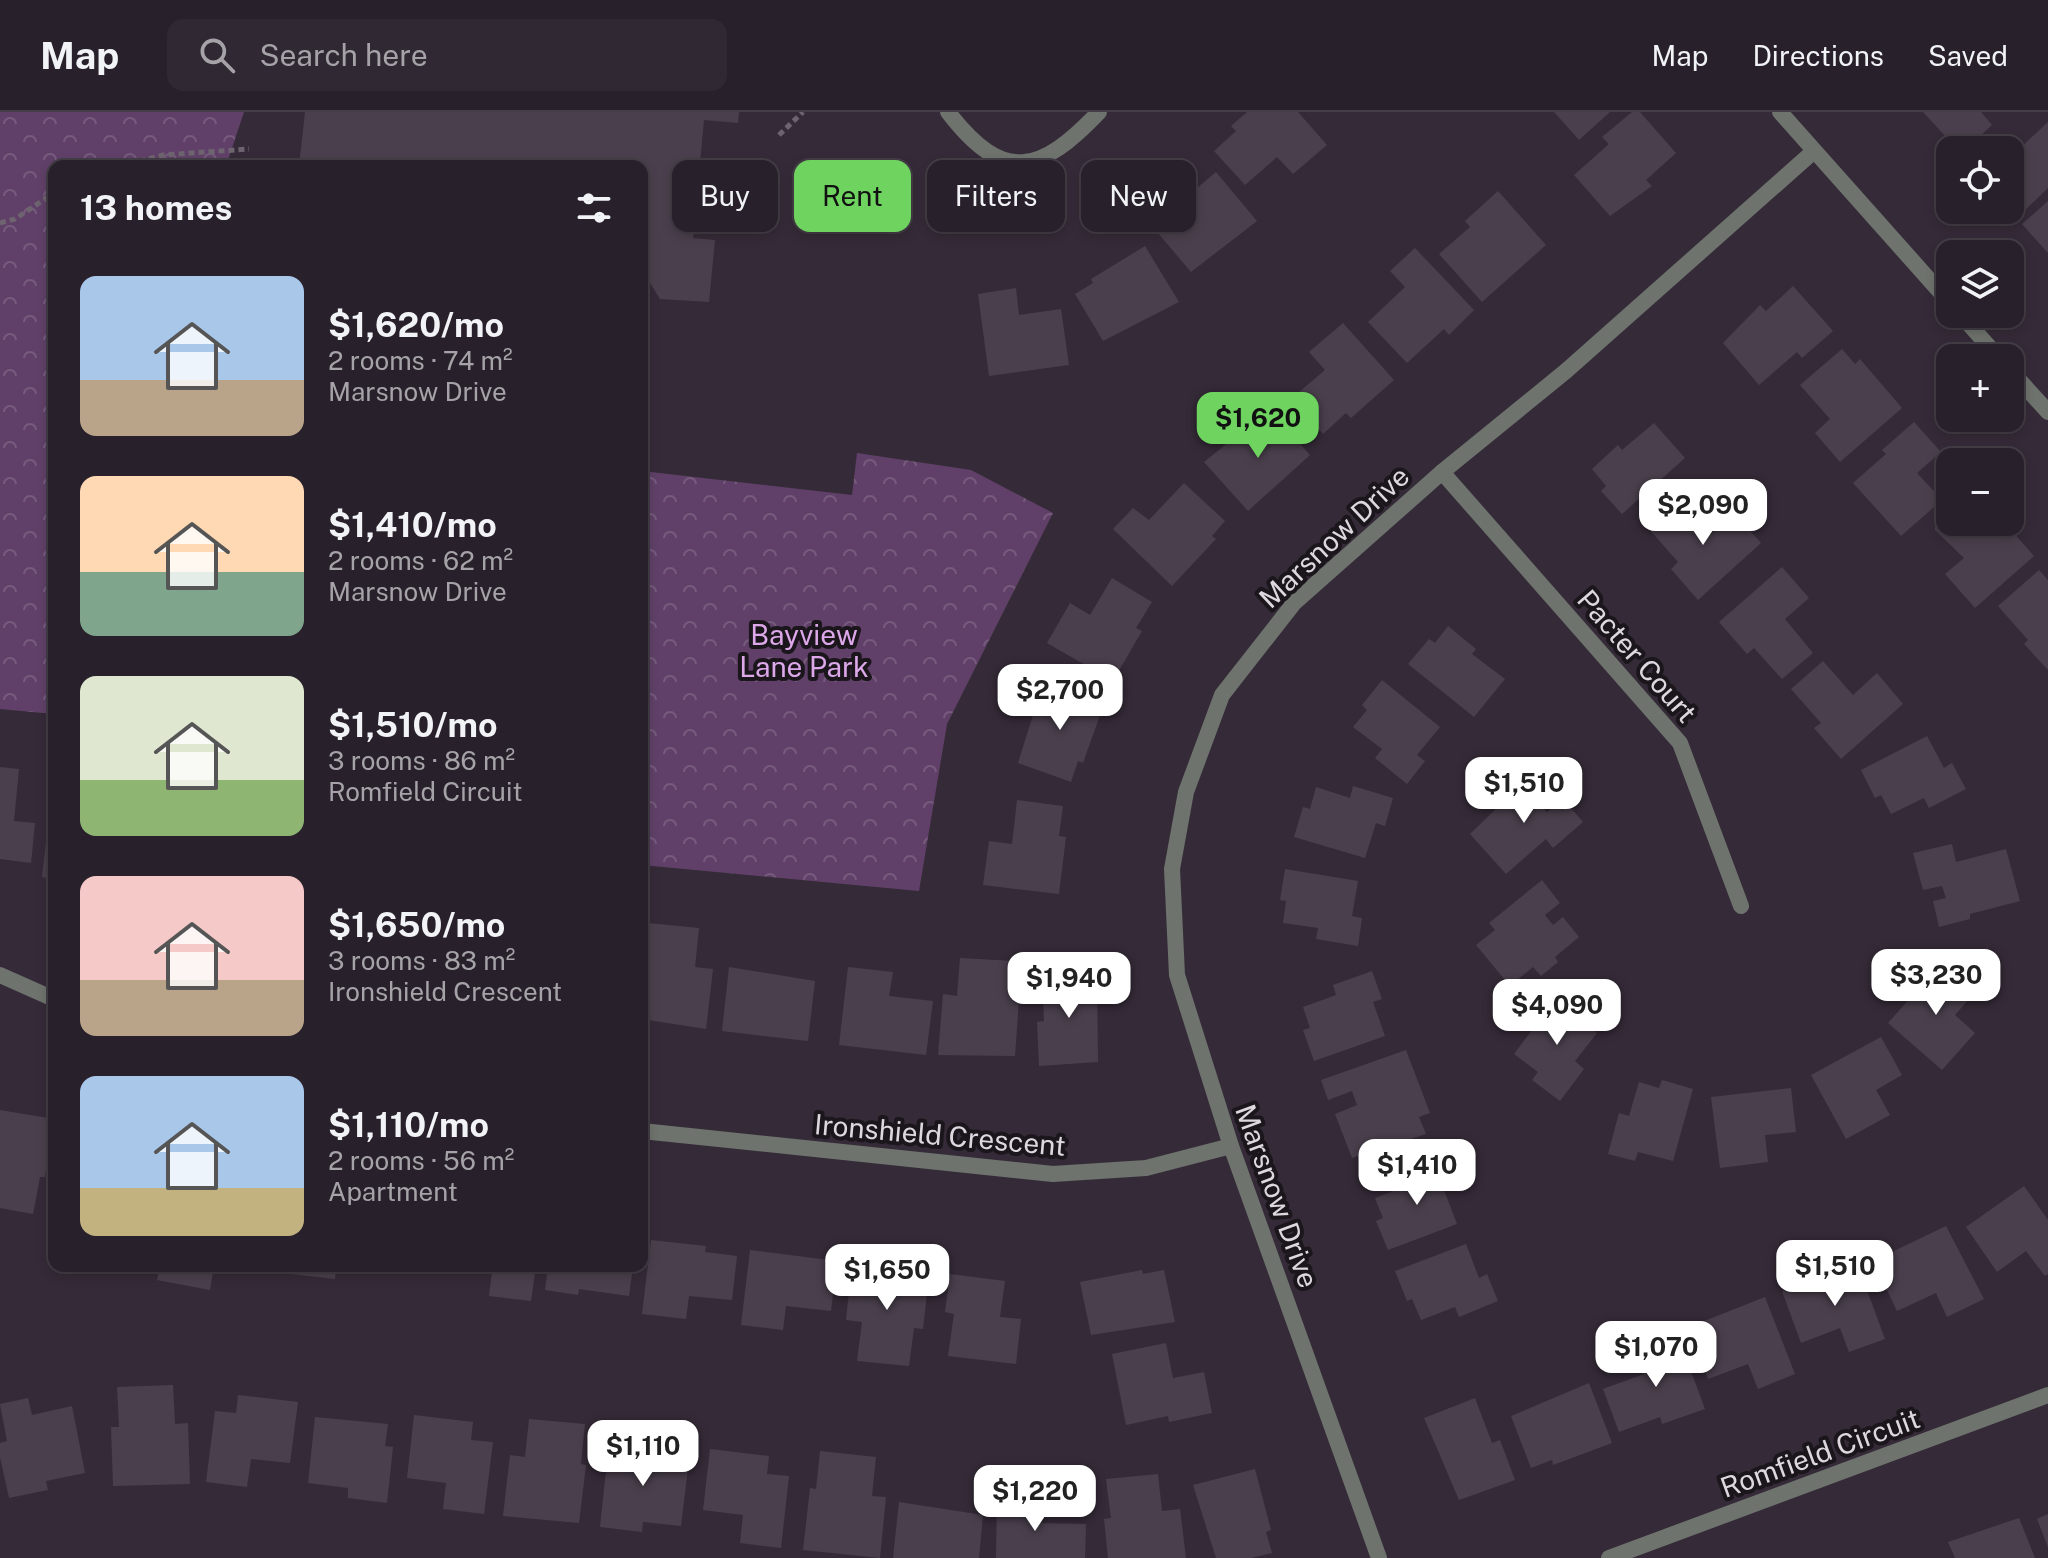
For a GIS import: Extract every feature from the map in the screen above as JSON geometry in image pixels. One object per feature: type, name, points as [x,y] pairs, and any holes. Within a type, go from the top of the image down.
[{"type":"street","points":[[948,112],[983,151],[1019,162],[1055,153],[1099,112]]},
{"type":"street","points":[[1780,112],[1936,287]]},
{"type":"street","name":"Marsnow Drive","points":[[1379,1558],[1231,1146],[1177,975],[1172,869],[1186,792],[1222,695],[1294,603],[1442,472],[1566,371],[1814,151]]},
{"type":"street","points":[[1972,328],[1987,344]]},
{"type":"street","points":[[2024,385],[2048,412]]},
{"type":"street","name":"Pacter Court","points":[[1442,472],[1680,743],[1741,906]]},
{"type":"street","points":[[0,975],[48,996]]},
{"type":"street","name":"Ironshield Crescent","points":[[648,1132],[1053,1174],[1146,1168],[1231,1146]]},
{"type":"street","name":"Romfield Circuit","points":[[1609,1558],[2048,1395]]},
{"type":"path","points":[[779,135],[803,112]]},
{"type":"path","points":[[143,160],[163,155],[249,149]]},
{"type":"path","points":[[0,223],[15,219],[48,197]]},
{"type":"green space","points":[[0,112],[244,112],[228,160],[48,160],[48,713],[0,709]]},
{"type":"green space","name":"Bayview Lane Park","points":[[857,453],[971,470],[1053,513],[947,724],[919,891],[648,866],[648,472],[852,495]]},
{"type":"building","points":[[305,112],[739,112],[738,123],[704,120],[700,160],[672,160],[672,232],[694,232],[693,238],[715,240],[709,302],[660,299],[648,280],[648,160],[300,160]]},
{"type":"building","points":[[1247,112],[1298,112],[1327,145],[1293,174],[1277,157],[1245,185],[1214,151],[1236,131],[1231,126]]},
{"type":"building","points":[[1554,112],[1610,112],[1579,140]]},
{"type":"building","points":[[1632,112],[1640,112],[1676,153],[1646,180],[1652,186],[1610,216],[1574,175],[1609,144],[1602,137]]},
{"type":"building","points":[[1923,112],[1981,112],[1992,125],[1980,136],[1945,136]]},
{"type":"building","points":[[2048,122],[2048,188],[2024,211],[2024,144]]},
{"type":"building","points":[[1216,172],[1257,221],[1191,272],[1157,232],[1196,232],[1196,189]]},
{"type":"building","points":[[1498,191],[1546,245],[1482,302],[1439,254],[1470,227],[1465,221]]},
{"type":"building","points":[[2048,201],[2048,253],[2022,224]]},
{"type":"building","points":[[1145,246],[1179,302],[1103,341],[1075,294],[1093,283],[1091,279]]},
{"type":"building","points":[[1415,248],[1474,310],[1449,335],[1444,329],[1407,363],[1368,322],[1405,287],[1390,271]]},
{"type":"building","points":[[1793,286],[1833,331],[1802,358],[1797,352],[1759,385],[1723,343],[1760,305],[1766,311]]},
{"type":"building","points":[[1016,288],[1019,315],[1061,309],[1069,365],[989,376],[978,294]]},
{"type":"building","points":[[1343,323],[1394,380],[1351,418],[1346,413],[1323,434],[1292,398],[1325,370],[1309,352]]},
{"type":"building","points":[[1842,349],[1855,364],[1860,359],[1902,408],[1840,462],[1815,433],[1830,419],[1800,385]]},
{"type":"building","points":[[1270,409],[1310,455],[1248,511],[1204,462]]},
{"type":"building","points":[[1914,422],[1937,448],[1936,456],[1917,473],[1936,494],[1936,505],[1901,536],[1853,483],[1886,454],[1882,450]]},
{"type":"building","points":[[1654,423],[1685,458],[1622,514],[1601,491],[1606,486],[1592,469],[1618,445],[1622,450]]},
{"type":"building","points":[[1184,483],[1225,521],[1212,536],[1216,539],[1172,586],[1113,529],[1133,508],[1149,520]]},
{"type":"building","points":[[1681,500],[1711,534],[1734,513],[1761,543],[1698,600],[1671,569],[1678,562],[1649,529]]},
{"type":"building","points":[[1941,536],[2016,536],[2034,556],[1975,608],[1945,574],[1964,558]]},
{"type":"building","points":[[1782,567],[1809,598],[1785,619],[1813,653],[1782,679],[1754,648],[1747,654],[1719,622]]},
{"type":"building","points":[[2039,570],[2048,580],[2048,670],[2024,644],[2028,640],[1998,606]]},
{"type":"building","points":[[1112,578],[1152,602],[1136,628],[1142,631],[1113,681],[1047,643],[1070,603],[1090,615]]},
{"type":"building","points":[[1448,626],[1476,649],[1472,654],[1505,679],[1474,717],[1408,664],[1429,639],[1435,643]]},
{"type":"building","points":[[1823,661],[1853,695],[1877,673],[1903,704],[1841,759],[1814,728],[1821,723],[1791,689]]},
{"type":"building","points":[[1382,680],[1440,727],[1417,755],[1425,761],[1407,784],[1375,758],[1382,749],[1353,727],[1367,710],[1362,705]]},
{"type":"building","points":[[1043,683],[1104,704],[1083,763],[1078,761],[1071,782],[1018,763]]},
{"type":"building","points":[[1927,736],[1944,768],[1952,763],[1966,789],[1929,808],[1924,798],[1891,814],[1881,795],[1875,798],[1861,770]]},
{"type":"building","points":[[0,767],[19,769],[14,821],[35,823],[31,863],[0,859]]},
{"type":"building","points":[[1532,774],[1549,794],[1539,803],[1547,812],[1563,799],[1583,822],[1553,848],[1546,839],[1506,874],[1470,834]]},
{"type":"building","points":[[1353,786],[1393,798],[1385,826],[1376,823],[1365,858],[1294,837],[1303,807],[1310,809],[1316,787],[1350,798]]},
{"type":"building","points":[[1017,800],[1063,806],[1059,836],[1066,837],[1059,894],[983,885],[989,841],[1012,844]]},
{"type":"building","points":[[48,826],[48,878],[42,877]]},
{"type":"building","points":[[1952,844],[1956,862],[2006,849],[2020,901],[1970,914],[1970,919],[1939,927],[1933,901],[1946,898],[1942,886],[1923,890],[1913,853]]},
{"type":"building","points":[[1285,869],[1358,881],[1352,916],[1362,918],[1358,946],[1316,939],[1318,928],[1283,923],[1286,901],[1280,900]]},
{"type":"building","points":[[1542,880],[1560,903],[1545,915],[1553,925],[1563,917],[1579,937],[1555,957],[1558,962],[1541,976],[1533,967],[1510,986],[1476,945],[1495,930],[1489,923]]},
{"type":"building","points":[[648,923],[699,928],[695,967],[713,969],[706,1029],[648,1020]]},
{"type":"building","points":[[960,958],[1014,961],[1011,999],[1019,1000],[1015,1056],[938,1055],[943,994],[957,996]]},
{"type":"building","points":[[1942,962],[1975,992],[1955,1015],[1975,1033],[1942,1070],[1888,1023]]},
{"type":"building","points":[[729,967],[815,981],[808,1041],[722,1031]]},
{"type":"building","points":[[848,967],[893,972],[889,996],[933,1001],[926,1055],[839,1045]]},
{"type":"building","points":[[1372,971],[1382,999],[1373,1002],[1385,1036],[1314,1061],[1303,1030],[1310,1028],[1303,1007],[1336,995],[1333,985]]},
{"type":"building","points":[[1097,972],[1098,1062],[1039,1066],[1037,1022],[1044,1021],[1042,974]]},
{"type":"building","points":[[1559,994],[1585,1014],[1580,1020],[1597,1033],[1575,1061],[1584,1069],[1560,1101],[1532,1080],[1538,1072],[1514,1054]]},
{"type":"building","points":[[1881,1037],[1902,1075],[1876,1090],[1890,1115],[1846,1139],[1811,1075]]},
{"type":"building","points":[[1406,1050],[1430,1113],[1419,1117],[1426,1134],[1352,1158],[1335,1114],[1357,1105],[1352,1091],[1328,1100],[1321,1080]]},
{"type":"building","points":[[1662,1080],[1693,1089],[1673,1161],[1638,1152],[1635,1161],[1608,1154],[1619,1113],[1629,1116],[1639,1082],[1659,1088]]},
{"type":"building","points":[[1791,1088],[1796,1132],[1765,1135],[1768,1162],[1720,1168],[1711,1097]]},
{"type":"building","points":[[0,1110],[48,1118],[45,1177],[40,1177],[33,1214],[0,1208]]},
{"type":"building","points":[[1443,1160],[1453,1186],[1444,1190],[1457,1224],[1388,1250],[1376,1221],[1383,1218],[1375,1198],[1409,1185],[1405,1174]]},
{"type":"building","points":[[2024,1186],[2048,1220],[2048,1274],[2045,1276],[2026,1251],[1997,1272],[1966,1227]]},
{"type":"building","points":[[1946,1226],[1984,1299],[1947,1317],[1936,1293],[1897,1311],[1873,1261]]},
{"type":"building","points":[[651,1240],[706,1246],[705,1252],[737,1256],[732,1300],[689,1296],[686,1319],[642,1314]]},
{"type":"building","points":[[1466,1244],[1479,1278],[1487,1274],[1498,1301],[1459,1317],[1455,1307],[1421,1320],[1412,1299],[1407,1301],[1395,1271]]},
{"type":"building","points":[[750,1250],[837,1261],[831,1311],[786,1306],[783,1330],[741,1325]]},
{"type":"building","points":[[852,1262],[929,1275],[923,1329],[914,1328],[909,1366],[857,1361],[862,1322],[846,1320]]},
{"type":"building","points":[[1857,1263],[1885,1339],[1849,1352],[1840,1328],[1801,1343],[1782,1291]]},
{"type":"building","points":[[1142,1270],[1143,1274],[1164,1270],[1175,1322],[1091,1335],[1080,1282]]},
{"type":"building","points":[[159,1272],[213,1272],[210,1290],[157,1280]]},
{"type":"building","points":[[292,1272],[336,1272],[335,1279]]},
{"type":"building","points":[[492,1272],[535,1272],[531,1301],[489,1296]]},
{"type":"building","points":[[547,1272],[632,1272],[629,1296],[579,1289],[578,1295],[545,1290]]},
{"type":"building","points":[[950,1274],[1005,1281],[1000,1317],[1021,1319],[1016,1364],[948,1356],[954,1314],[945,1312]]},
{"type":"building","points":[[1765,1297],[1795,1374],[1758,1389],[1748,1364],[1708,1379],[1689,1327]]},
{"type":"building","points":[[1678,1336],[1705,1409],[1662,1424],[1660,1417],[1619,1432],[1603,1389],[1644,1374],[1636,1352]]},
{"type":"building","points":[[1166,1343],[1173,1378],[1204,1372],[1212,1413],[1169,1422],[1168,1416],[1126,1425],[1112,1354]]},
{"type":"building","points":[[1589,1383],[1612,1443],[1553,1465],[1552,1460],[1531,1468],[1511,1416]]},
{"type":"building","points":[[173,1385],[175,1424],[188,1423],[190,1484],[113,1486],[111,1427],[119,1427],[117,1387]]},
{"type":"building","points":[[238,1395],[298,1402],[290,1463],[251,1459],[247,1487],[206,1482],[215,1411],[236,1413]]},
{"type":"building","points":[[28,1398],[32,1415],[72,1406],[85,1473],[46,1481],[48,1490],[9,1498],[0,1457],[0,1443],[7,1441],[0,1404]]},
{"type":"building","points":[[1475,1398],[1492,1443],[1500,1440],[1515,1480],[1459,1500],[1424,1418]]},
{"type":"building","points":[[414,1415],[473,1422],[471,1440],[493,1442],[484,1514],[443,1509],[446,1483],[407,1478]]},
{"type":"building","points":[[315,1417],[388,1424],[385,1446],[393,1447],[387,1503],[348,1498],[348,1488],[308,1483]]},
{"type":"building","points":[[529,1419],[585,1424],[581,1464],[586,1465],[579,1523],[503,1516],[510,1455],[525,1457]]},
{"type":"building","points":[[619,1432],[646,1435],[644,1455],[689,1460],[681,1526],[643,1522],[642,1532],[600,1527],[606,1471],[615,1472]]},
{"type":"building","points":[[710,1449],[769,1456],[767,1474],[789,1476],[781,1548],[740,1543],[743,1515],[703,1510]]},
{"type":"building","points":[[820,1451],[876,1457],[872,1496],[886,1497],[880,1558],[803,1550],[810,1488],[816,1489]]},
{"type":"building","points":[[1255,1469],[1271,1530],[1266,1532],[1272,1553],[1251,1558],[1216,1558],[1193,1485]]},
{"type":"building","points":[[1158,1474],[1162,1511],[1180,1509],[1186,1558],[1108,1558],[1104,1519],[1111,1518],[1106,1479]]},
{"type":"building","points":[[997,1499],[1042,1500],[1041,1523],[1086,1524],[1085,1558],[996,1558]]},
{"type":"building","points":[[899,1502],[983,1515],[979,1558],[893,1558]]},
{"type":"building","points":[[2048,1514],[2048,1547],[2037,1519]]},
{"type":"building","points":[[2019,1518],[2035,1558],[1955,1558],[1948,1542]]}]
